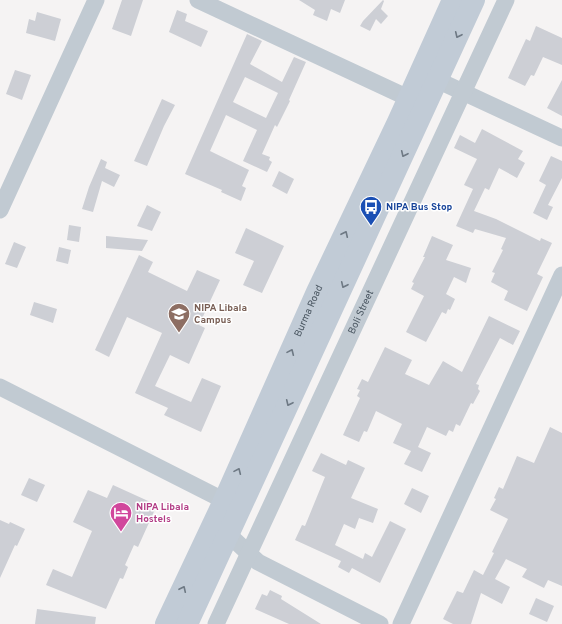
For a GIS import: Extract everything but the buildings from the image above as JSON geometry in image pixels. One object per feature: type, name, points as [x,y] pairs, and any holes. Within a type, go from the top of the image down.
[{"type":"main road","name":"Burma Road","points":[[166,624],[232,504],[417,102],[453,0]]},
{"type":"main road","name":"Burma Road","points":[[417,102],[437,80],[474,0]]},
{"type":"main road","name":"Burma Road","points":[[187,624],[229,535],[232,504]]},
{"type":"street","points":[[0,210],[96,0]]},
{"type":"street","name":"Boli Street","points":[[216,624],[506,0]]},
{"type":"street","points":[[204,1],[417,102]]},
{"type":"street","points":[[437,80],[562,138]]},
{"type":"street","points":[[401,624],[562,275]]},
{"type":"street","points":[[1,391],[232,504]]},
{"type":"street","points":[[229,535],[258,562],[380,624]]},
{"type":"place","name":"NIPA Bus Stop","points":[[371,226]]},
{"type":"place","name":"NIPA Libala Campus","points":[[179,334]]},
{"type":"place","name":"NIPA Libala Hostels","points":[[121,532]]}]
